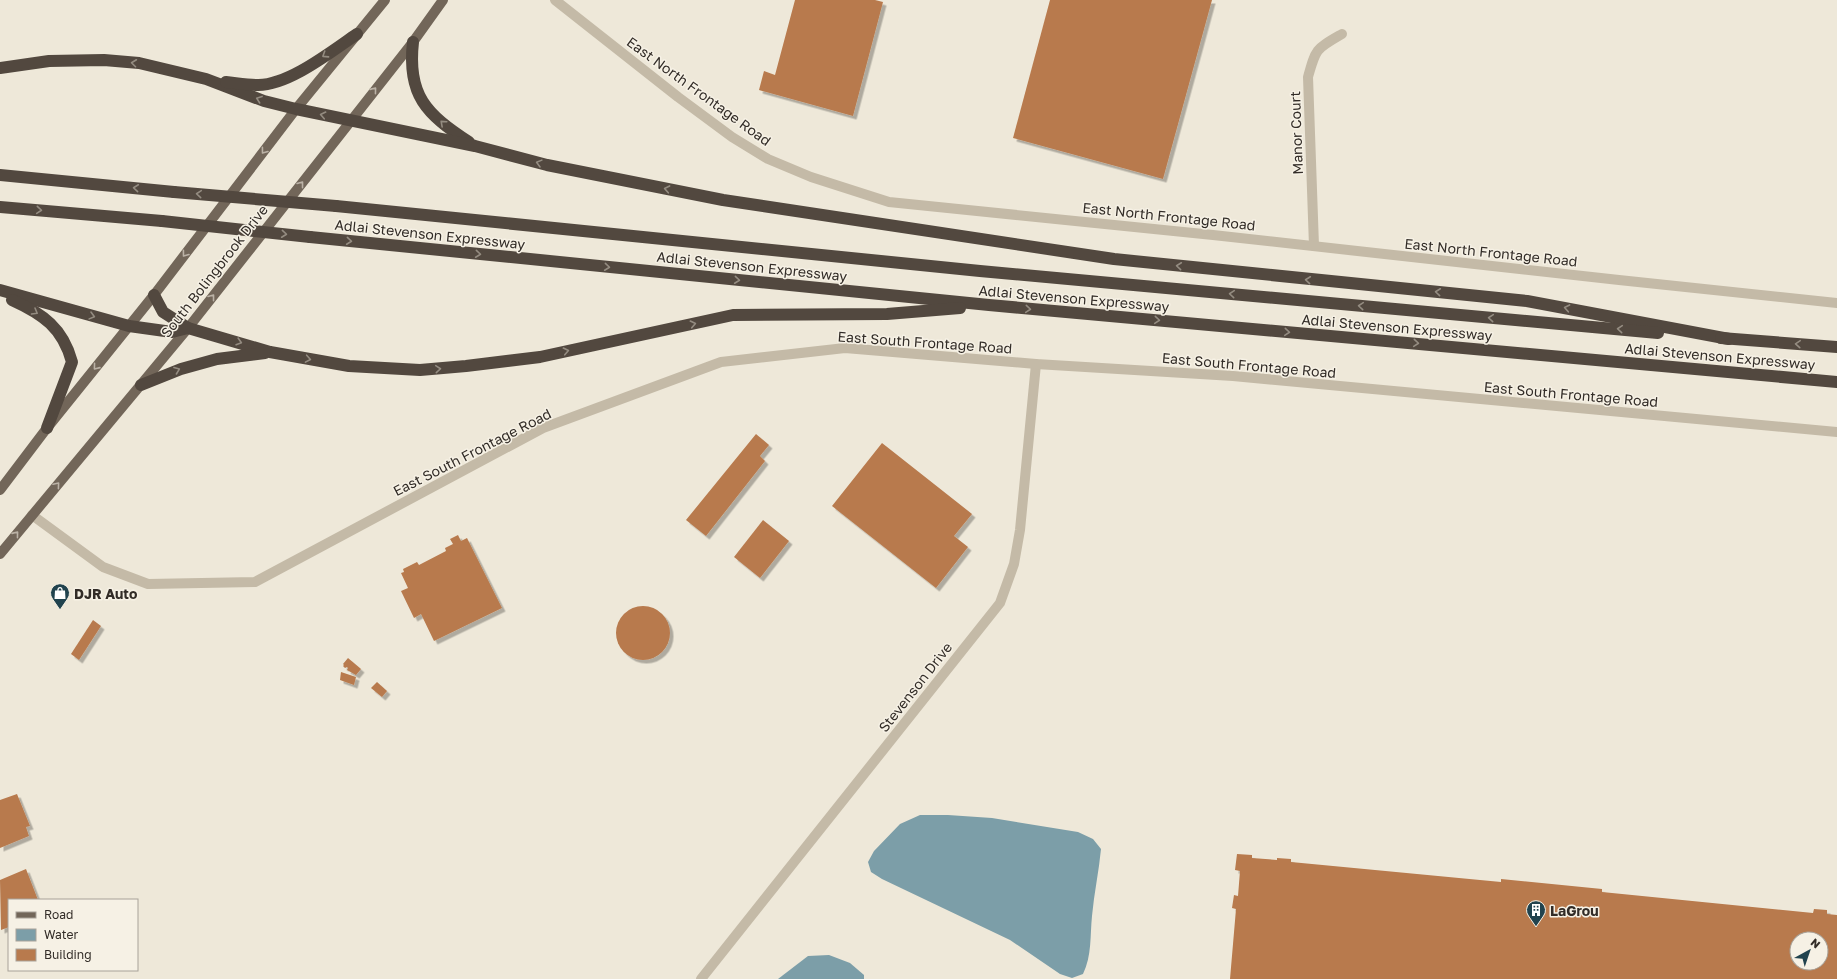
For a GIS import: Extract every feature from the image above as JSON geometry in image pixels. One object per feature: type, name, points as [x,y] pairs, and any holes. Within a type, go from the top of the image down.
[{"type":"highway","points":[[0,68],[49,61],[104,60],[139,63],[206,79],[258,86],[281,80],[303,70],[357,34]]},
{"type":"highway","points":[[413,42],[410,63],[414,83],[420,100],[449,129],[475,146]]},
{"type":"highway","points":[[206,79],[264,101],[296,109],[475,146],[547,165],[723,200],[1114,259],[1527,301],[1729,339]]},
{"type":"highway","name":"Adlai Stevenson Expressway","points":[[0,175],[336,206],[988,272],[1729,339],[1837,347]]},
{"type":"highway","name":"Adlai Stevenson Expressway","points":[[0,207],[162,221],[989,306],[1837,382]]},
{"type":"highway","points":[[0,290],[128,326],[172,332],[188,328]]},
{"type":"highway","points":[[0,294],[39,314],[59,331],[68,347],[72,362],[47,428]]},
{"type":"highway","points":[[154,295],[164,312],[188,328],[270,352],[349,366],[420,370],[540,357],[733,315],[887,314],[989,306]]},
{"type":"highway","points":[[141,385],[181,369],[217,359],[270,352]]},
{"type":"main road","points":[[0,489],[154,295],[296,109],[385,0]]},
{"type":"main road","name":"South Bolingbrook Drive","points":[[0,554],[188,328],[350,120],[413,42],[443,0]]},
{"type":"street","name":"East North Frontage Road","points":[[555,0],[678,97],[732,137],[768,159],[825,181],[889,202],[1837,302]]},
{"type":"street","name":"Manor Court","points":[[1314,246],[1308,77],[1313,58],[1319,47],[1342,34]]},
{"type":"street","name":"East South Frontage Road","points":[[32,515],[103,568],[148,584],[255,582],[543,428],[721,362],[845,348],[1036,364],[1233,376],[1837,432]]},
{"type":"street","name":"Stevenson Drive","points":[[701,979],[1000,603],[1014,564],[1020,530],[1036,364]]},
{"type":"water","points":[[920,815],[992,818],[1078,832],[1093,839],[1101,849],[1088,960],[1083,974],[1072,978],[1060,974],[1010,940],[882,879],[871,872],[868,862],[874,851],[900,824]]},
{"type":"water","points":[[829,955],[850,963],[864,975],[864,979],[778,979],[808,956]]},
{"type":"building","points":[[795,0],[875,0],[883,2],[853,116],[759,90],[764,71],[775,75]]},
{"type":"building","points":[[1050,0],[1212,0],[1163,179],[1013,138]]},
{"type":"building","points":[[756,434],[769,445],[760,456],[765,461],[706,536],[686,520]]},
{"type":"building","points":[[882,443],[972,514],[954,536],[968,547],[936,588],[832,506]]},
{"type":"building","points":[[763,520],[789,541],[760,578],[734,557]]},
{"type":"building","points":[[458,535],[461,541],[467,538],[502,608],[434,641],[421,614],[414,618],[401,591],[408,588],[401,573],[404,572],[403,569],[417,562],[419,565],[446,551],[445,548],[453,544],[450,539]]},
{"type":"building","points":[[643,606],[653,608],[662,614],[668,623],[670,633],[668,643],[662,652],[653,658],[643,660],[633,658],[624,652],[618,643],[616,633],[618,623],[624,614],[633,608]]},
{"type":"building","points":[[93,620],[101,626],[79,660],[71,654]]},
{"type":"building","points":[[348,658],[361,669],[356,675],[347,670],[347,667],[345,668],[343,666]]},
{"type":"building","points":[[341,672],[356,677],[354,685],[340,680]]},
{"type":"building","points":[[377,682],[387,691],[382,697],[371,688]]},
{"type":"building","points":[[17,794],[30,826],[26,827],[29,836],[0,848],[0,800]]},
{"type":"building","name":"LaGrou","points":[[1237,854],[1252,855],[1252,858],[1277,860],[1277,858],[1291,859],[1291,862],[1501,882],[1501,879],[1602,889],[1602,892],[1813,913],[1814,909],[1827,910],[1827,914],[1837,915],[1837,979],[1230,979],[1236,909],[1232,908],[1234,895],[1238,896],[1240,871],[1235,870]]},
{"type":"building","points":[[26,869],[38,899],[8,899],[8,927],[1,930],[0,880]]},
{"type":"place","name":"DJR Auto","points":[[60,610]]},
{"type":"place","name":"LaGrou","points":[[1536,927]]}]
